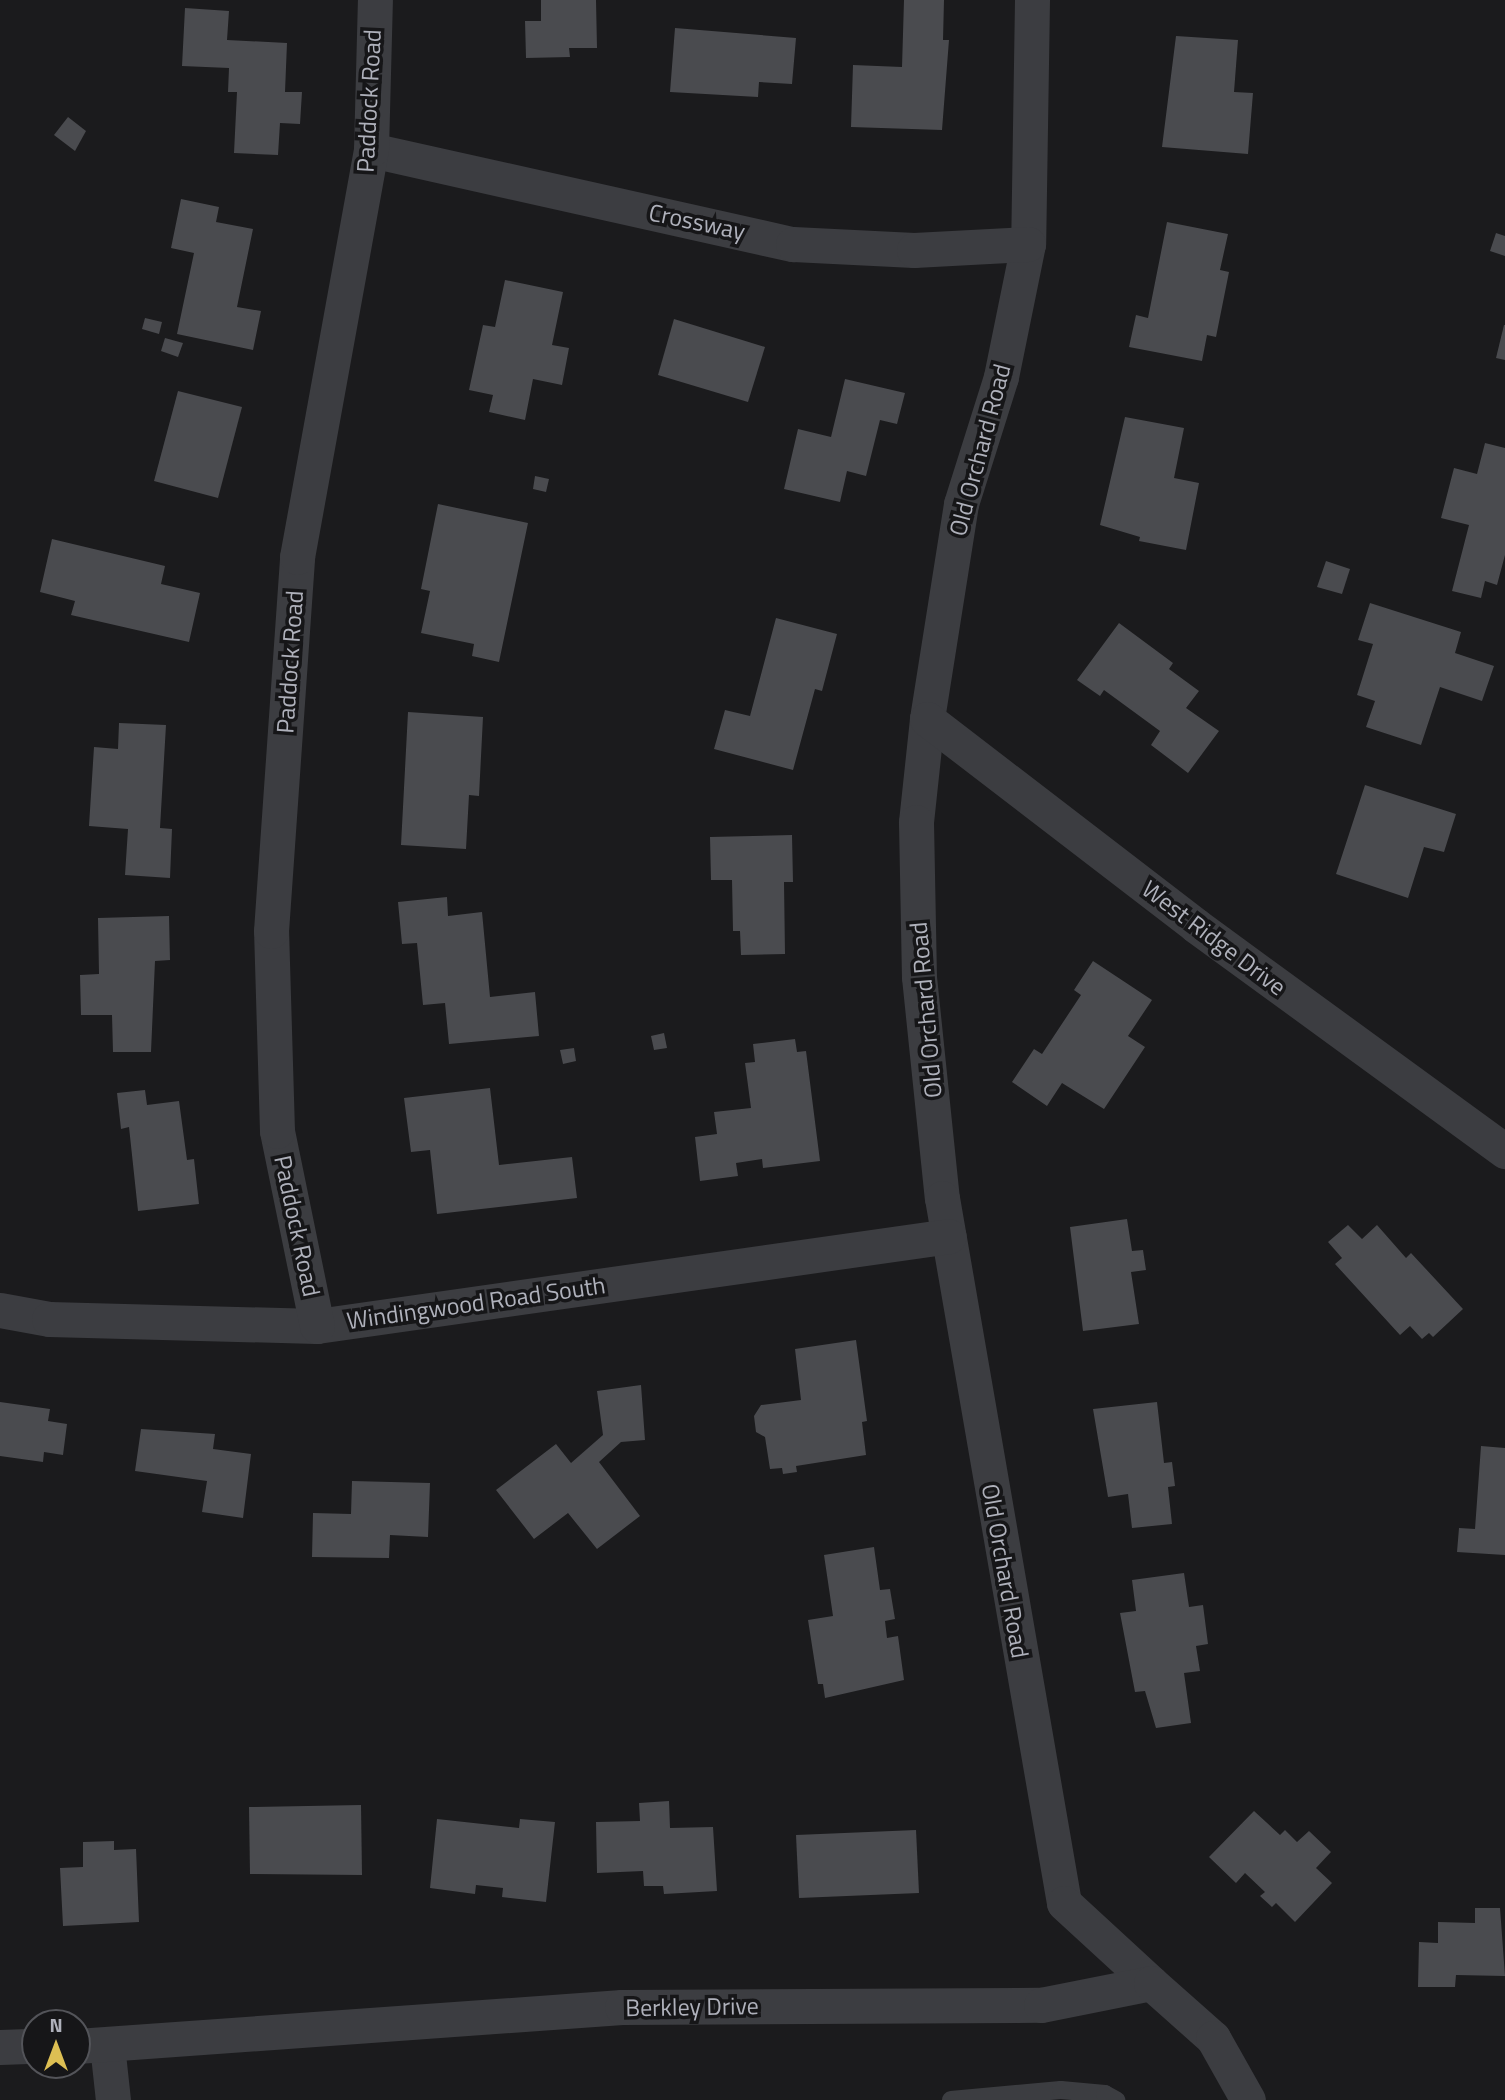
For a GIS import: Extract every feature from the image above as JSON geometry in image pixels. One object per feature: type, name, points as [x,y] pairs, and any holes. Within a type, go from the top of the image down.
[{"type":"street","name":"Paddock Road","points":[[317,1325],[277,1132],[271,932],[297,557],[371,150],[375,0]]},
{"type":"street","name":"Old Orchard Road","points":[[1032,0],[1028,244],[1001,377],[961,504],[927,719],[916,822],[919,977],[949,1237],[1064,1903],[1151,1983]]},
{"type":"street","name":"Crossway","points":[[371,150],[793,244],[914,250],[1028,244]]},
{"type":"street","name":"West Ridge Drive","points":[[927,719],[1195,925],[1505,1151]]},
{"type":"street","name":"Windingwood Road South","points":[[0,1310],[49,1319],[317,1325],[949,1237]]},
{"type":"street","name":"Berkley Drive","points":[[92,2045],[622,2007],[1041,2005],[1151,1983]]},
{"type":"street","points":[[1151,1983],[1213,2038],[1248,2100]]},
{"type":"street","points":[[92,2045],[113,2100]]},
{"type":"street","points":[[0,2047],[21,2046]]},
{"type":"lane","points":[[951,2100],[1061,2090],[1105,2094],[1116,2100]]},
{"type":"building","points":[[541,0],[596,0],[597,48],[569,48],[570,57],[526,58],[525,21],[541,21]]},
{"type":"building","points":[[904,0],[944,0],[943,40],[949,40],[942,130],[851,127],[853,65],[902,67]]},
{"type":"building","points":[[185,8],[229,11],[227,40],[287,43],[285,92],[302,92],[300,124],[280,123],[278,155],[234,153],[237,92],[228,92],[229,68],[182,66]]},
{"type":"building","points":[[675,28],[796,38],[792,84],[759,82],[758,97],[670,92]]},
{"type":"building","points":[[1176,36],[1238,40],[1234,92],[1253,93],[1248,154],[1162,147]]},
{"type":"building","points":[[68,117],[86,131],[75,151],[54,135]]},
{"type":"building","points":[[181,199],[219,207],[216,222],[253,229],[237,307],[261,311],[253,350],[177,334],[194,253],[171,248]]},
{"type":"building","points":[[1167,222],[1228,234],[1220,270],[1229,272],[1216,337],[1207,335],[1202,361],[1129,347],[1136,315],[1148,318]]},
{"type":"building","points":[[1496,233],[1505,236],[1505,256],[1490,251]]},
{"type":"building","points":[[505,280],[563,292],[552,345],[569,348],[562,385],[533,379],[525,420],[489,412],[493,395],[469,390],[483,325],[495,327]]},
{"type":"building","points":[[145,318],[162,322],[159,334],[142,329]]},
{"type":"building","points":[[674,319],[765,347],[748,402],[658,375]]},
{"type":"building","points":[[1505,325],[1505,360],[1496,358]]},
{"type":"building","points":[[165,338],[183,343],[178,357],[161,351]]},
{"type":"building","points":[[845,379],[905,393],[897,424],[880,420],[866,476],[847,471],[840,502],[784,489],[798,429],[831,437]]},
{"type":"building","points":[[178,391],[242,407],[218,498],[154,481]]},
{"type":"building","points":[[1125,417],[1184,428],[1174,478],[1199,483],[1186,550],[1139,541],[1140,537],[1100,525]]},
{"type":"building","points":[[1485,443],[1505,448],[1505,555],[1497,585],[1485,581],[1481,598],[1452,591],[1469,525],[1441,518],[1454,468],[1477,474]]},
{"type":"building","points":[[535,476],[549,479],[546,492],[533,489]]},
{"type":"building","points":[[438,504],[528,523],[499,662],[472,656],[474,644],[421,633],[430,591],[421,589]]},
{"type":"building","points":[[52,539],[165,566],[161,584],[200,593],[189,642],[71,615],[75,601],[40,592]]},
{"type":"building","points":[[1326,561],[1350,569],[1342,594],[1317,587]]},
{"type":"building","points":[[1370,603],[1461,632],[1455,653],[1494,666],[1482,701],[1440,687],[1421,745],[1366,727],[1375,701],[1357,695],[1373,644],[1358,640]]},
{"type":"building","points":[[776,618],[837,634],[822,691],[815,689],[793,770],[714,749],[725,710],[750,716]]},
{"type":"building","points":[[1119,623],[1173,663],[1169,669],[1199,691],[1186,708],[1219,731],[1188,773],[1151,745],[1160,731],[1104,690],[1100,696],[1077,680]]},
{"type":"building","points":[[408,712],[483,717],[479,796],[469,795],[466,849],[401,845]]},
{"type":"building","points":[[119,723],[166,725],[160,828],[172,829],[170,878],[125,875],[128,829],[89,826],[94,747],[118,749]]},
{"type":"building","points":[[1365,785],[1456,814],[1444,852],[1424,847],[1408,898],[1336,874]]},
{"type":"building","points":[[792,835],[793,882],[784,882],[785,954],[741,955],[740,931],[733,931],[732,880],[711,880],[710,837]]},
{"type":"building","points":[[447,897],[448,916],[482,912],[490,997],[535,992],[539,1036],[449,1044],[445,1003],[423,1005],[417,943],[402,944],[398,902]]},
{"type":"building","points":[[169,916],[170,960],[155,961],[151,1052],[113,1052],[112,1015],[81,1015],[80,975],[99,974],[98,918]]},
{"type":"building","points":[[1093,961],[1152,1000],[1128,1036],[1145,1047],[1104,1109],[1062,1083],[1047,1106],[1012,1082],[1034,1049],[1042,1054],[1081,995],[1074,990]]},
{"type":"building","points":[[664,1033],[667,1048],[654,1050],[651,1036]]},
{"type":"building","points":[[795,1039],[797,1052],[806,1051],[820,1161],[763,1168],[762,1159],[736,1163],[738,1176],[700,1181],[695,1137],[717,1134],[714,1112],[751,1108],[745,1063],[755,1062],[753,1044]]},
{"type":"building","points":[[574,1048],[576,1061],[563,1064],[560,1050]]},
{"type":"building","points":[[490,1088],[499,1165],[572,1157],[577,1198],[437,1214],[430,1150],[411,1152],[404,1098]]},
{"type":"building","points":[[145,1090],[147,1105],[179,1101],[187,1160],[194,1159],[199,1204],[138,1211],[129,1127],[121,1129],[117,1093]]},
{"type":"building","points":[[1127,1219],[1132,1251],[1143,1250],[1146,1270],[1131,1272],[1139,1324],[1083,1331],[1070,1227]]},
{"type":"building","points":[[1348,1225],[1362,1239],[1377,1225],[1406,1258],[1411,1253],[1463,1309],[1433,1337],[1429,1333],[1422,1339],[1410,1326],[1400,1335],[1335,1264],[1342,1258],[1328,1242]]},
{"type":"building","points":[[856,1340],[867,1421],[862,1422],[866,1455],[796,1466],[797,1472],[783,1474],[782,1468],[770,1469],[765,1437],[756,1432],[754,1416],[761,1405],[801,1400],[795,1349]]},
{"type":"building","points":[[641,1385],[645,1440],[621,1442],[599,1462],[640,1516],[597,1549],[568,1513],[534,1539],[496,1490],[556,1444],[571,1463],[603,1435],[597,1391]]},
{"type":"building","points":[[0,1402],[50,1409],[48,1421],[67,1424],[63,1455],[44,1452],[43,1462],[0,1456]]},
{"type":"building","points":[[1157,1402],[1164,1463],[1172,1462],[1175,1486],[1168,1487],[1172,1524],[1132,1528],[1128,1494],[1108,1497],[1093,1409]]},
{"type":"building","points":[[141,1429],[215,1434],[213,1449],[251,1454],[243,1518],[202,1512],[207,1481],[135,1471]]},
{"type":"building","points":[[1481,1446],[1505,1448],[1505,1555],[1457,1552],[1459,1528],[1475,1529]]},
{"type":"building","points":[[352,1481],[430,1483],[428,1537],[390,1535],[389,1558],[312,1557],[313,1513],[351,1514]]},
{"type":"building","points":[[874,1547],[880,1590],[890,1589],[895,1619],[885,1621],[887,1638],[898,1636],[904,1680],[825,1698],[823,1684],[818,1684],[808,1620],[833,1616],[824,1555]]},
{"type":"building","points":[[1184,1573],[1189,1607],[1203,1605],[1208,1644],[1196,1646],[1200,1671],[1184,1673],[1191,1723],[1156,1728],[1145,1691],[1135,1692],[1120,1613],[1136,1611],[1132,1580]]},
{"type":"building","points":[[669,1801],[670,1828],[713,1827],[717,1891],[664,1894],[663,1886],[644,1886],[643,1871],[597,1873],[596,1822],[640,1821],[639,1803]]},
{"type":"building","points":[[361,1805],[362,1875],[250,1874],[249,1807]]},
{"type":"building","points":[[1254,1811],[1280,1835],[1285,1830],[1297,1842],[1309,1831],[1331,1852],[1316,1868],[1332,1883],[1295,1922],[1276,1903],[1272,1907],[1260,1896],[1265,1892],[1245,1873],[1236,1883],[1209,1857]]},
{"type":"building","points":[[437,1819],[519,1828],[520,1819],[555,1822],[546,1902],[502,1897],[503,1888],[476,1885],[475,1894],[430,1888]]},
{"type":"building","points":[[916,1830],[919,1893],[799,1898],[796,1835]]},
{"type":"building","points":[[114,1841],[114,1850],[136,1849],[139,1922],[63,1926],[60,1868],[83,1867],[83,1842]]},
{"type":"building","points":[[1475,1908],[1500,1908],[1505,1976],[1456,1975],[1455,1987],[1418,1987],[1419,1942],[1438,1943],[1438,1922],[1475,1923]]}]
